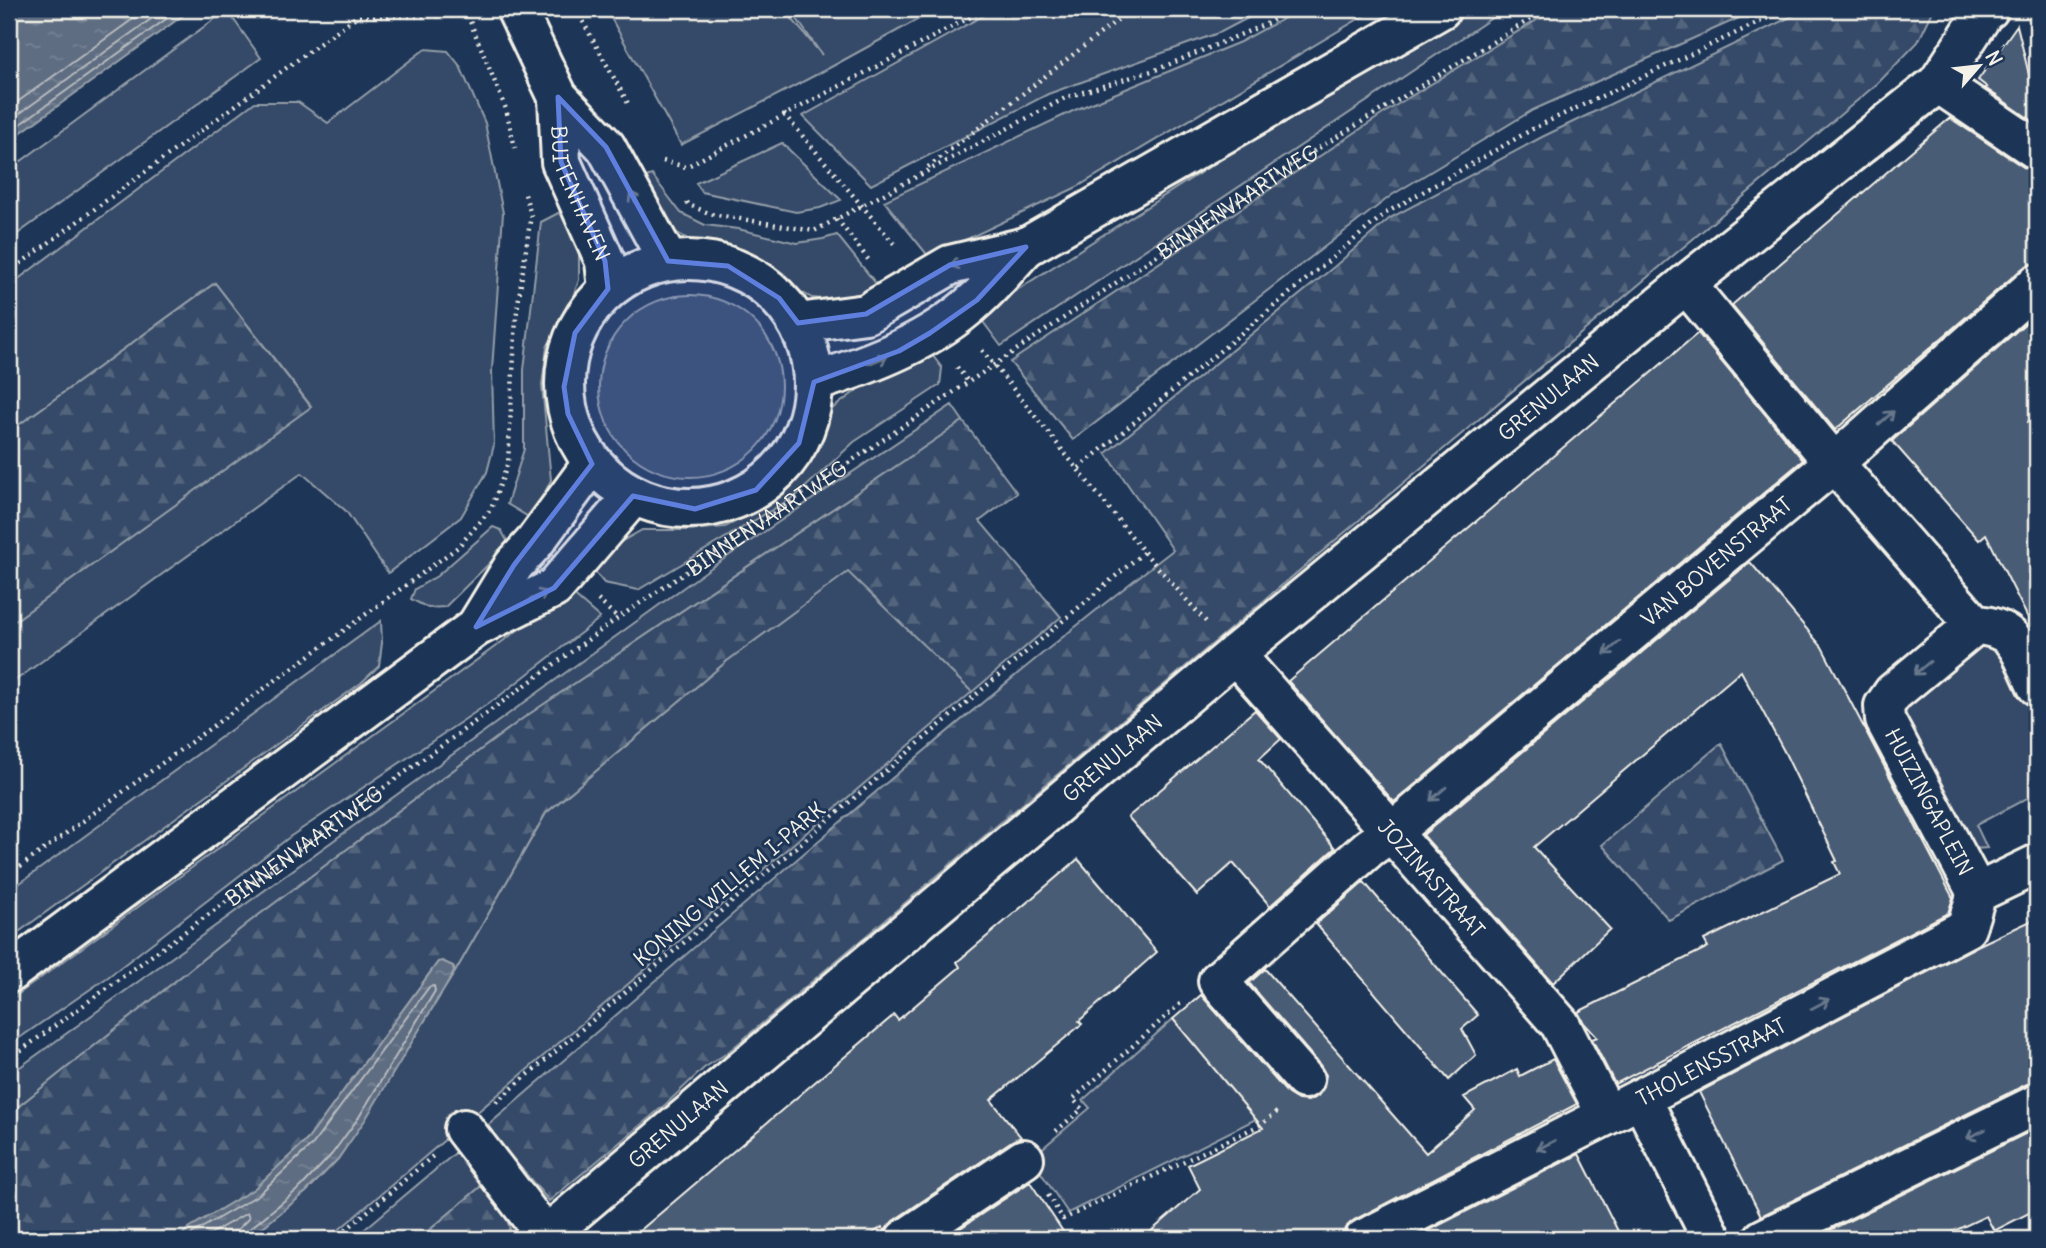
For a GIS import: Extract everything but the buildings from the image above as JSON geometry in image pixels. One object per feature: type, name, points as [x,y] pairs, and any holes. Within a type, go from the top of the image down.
[{"type":"street","name":"BUITENHAVEN","points":[[516,9],[558,97],[606,147],[668,261]]},
{"type":"street","points":[[798,323],[866,314],[950,265],[1026,247],[1441,9]]},
{"type":"street","name":"GRENULAAN","points":[[545,1238],[1235,654],[1686,284],[1938,83],[1985,11],[1989,9]]},
{"type":"street","points":[[1938,83],[2037,150]]},
{"type":"street","name":"BUITENHAVEN","points":[[558,97],[561,162],[605,261],[608,289]]},
{"type":"street","points":[[814,382],[857,369],[900,351],[930,333],[976,300],[1026,247]]},
{"type":"street","points":[[699,260],[728,266],[755,279],[779,298],[798,323],[809,351],[814,382],[810,413],[799,443],[780,470],[756,490],[727,503],[695,509],[663,507],[633,496],[611,482],[592,464],[577,441],[568,414],[564,387],[566,359],[575,333],[589,309],[608,289],[636,270],[668,261],[699,260]]},
{"type":"street","points":[[1686,284],[1834,463],[1975,625],[1995,626],[2014,640],[2037,686]]},
{"type":"street","name":"VAN BOVENSTRAAT","points":[[1218,981],[1369,848],[1392,832],[1834,463],[2037,284]]},
{"type":"street","points":[[477,627],[514,565],[534,543],[592,464]]},
{"type":"street","points":[[9,973],[477,627],[554,588],[633,496]]},
{"type":"street","name":"HUIZINGAPLEIN","points":[[1975,625],[1893,693],[1887,699],[1884,713],[1885,720],[1977,893]]},
{"type":"street","name":"JOZINASTRAAT","points":[[1235,654],[1560,1024],[1606,1114]]},
{"type":"street","points":[[1977,893],[2037,864]]},
{"type":"street","name":"THOLENSSTRAAT","points":[[1364,1239],[1966,928],[1977,893]]},
{"type":"street","points":[[1218,981],[1304,1079]]},
{"type":"street","points":[[1641,1098],[1712,1239]]},
{"type":"street","points":[[1763,1239],[2037,1104]]},
{"type":"street","points":[[464,1129],[545,1238]]},
{"type":"street","points":[[905,1239],[1024,1159]]},
{"type":"path","points":[[9,272],[357,16],[451,16],[464,9],[506,109],[517,159]]},
{"type":"path","points":[[576,9],[637,119]]},
{"type":"path","points":[[666,170],[658,159],[686,167],[986,9]]},
{"type":"path","points":[[919,174],[1132,9]]},
{"type":"path","points":[[681,194],[689,205],[711,214],[814,231],[1067,97],[1158,69],[1266,23],[1292,9]]},
{"type":"path","name":"BINNENVAARTWEG","points":[[9,1059],[618,618],[1291,165],[1548,9]]},
{"type":"path","points":[[1079,468],[1386,213],[1536,127],[1787,9]]},
{"type":"path","points":[[784,114],[863,205]]},
{"type":"path","points":[[9,875],[458,547],[491,509],[508,463],[516,318],[531,215],[523,184]]},
{"type":"path","points":[[1029,407],[1144,552],[1201,617]]},
{"type":"path","name":"KONING WILLEM I-PARK","points":[[335,1239],[1144,552]]},
{"type":"path","points":[[1218,981],[1198,988],[1073,1099],[1082,1110],[1024,1159],[1063,1219],[1262,1124],[1294,1097],[1304,1079]]},
{"type":"highlighted area","points":[[558,97],[606,147],[668,261],[728,266],[779,298],[798,323],[866,314],[950,265],[1026,247],[977,300],[930,333],[899,351],[814,382],[799,443],[756,490],[695,509],[633,496],[554,588],[476,627],[514,565],[592,464],[568,414],[564,387],[575,333],[608,289],[605,261],[561,162]]},
{"type":"green space","points":[[606,9],[784,9],[822,55],[790,9],[937,9],[681,145]]},
{"type":"green space","points":[[995,9],[1265,9],[1221,32],[1048,94],[871,185],[803,116]]},
{"type":"green space","points":[[1301,9],[1375,9],[1077,187],[929,257],[884,201],[1075,110],[1240,42]]},
{"type":"green space","points":[[1466,9],[1505,9],[1001,346],[978,315],[1323,94]]},
{"type":"green space","points":[[1555,9],[1759,9],[1533,110],[1392,195],[1073,440],[1010,362],[1398,104]]},
{"type":"green space","points":[[1807,9],[1934,9],[1918,42],[1878,83],[549,1201],[486,1127],[911,762],[1173,550],[1106,453],[1390,218],[1542,137]]},
{"type":"green space","points":[[227,10],[261,58],[9,240],[9,170]]},
{"type":"green space","points":[[425,49],[448,51],[460,66],[485,123],[503,213],[492,370],[494,445],[487,472],[461,517],[388,573],[346,511],[302,473],[9,685],[9,625],[311,406],[215,283],[9,432],[9,286],[255,102],[298,102],[328,123]]},
{"type":"green space","points":[[782,143],[841,200],[820,208],[796,212],[702,192],[696,183]]},
{"type":"green space","points":[[652,175],[681,213],[705,225],[738,229],[797,243],[837,235],[882,291],[854,302],[812,298],[794,288],[769,265],[729,248],[697,244],[672,230],[635,181]]},
{"type":"green space","points":[[566,209],[579,246],[579,280],[567,313],[547,347],[542,385],[551,480],[532,519],[507,504],[524,449],[524,370],[541,222]]},
{"type":"green space","points":[[215,283],[311,407],[9,625],[9,432]]},
{"type":"green space","points":[[690,295],[725,302],[754,322],[774,351],[781,386],[774,421],[754,450],[725,470],[690,477],[655,470],[626,450],[606,421],[599,386],[606,351],[626,322],[655,302]]},
{"type":"green space","points":[[927,348],[942,368],[940,385],[854,442],[797,495],[638,590],[604,583],[590,566],[610,548],[642,530],[725,527],[768,506],[793,485],[811,456],[828,412],[856,391]]},
{"type":"green space","points":[[952,405],[963,421],[522,719],[248,923],[9,1114],[9,1075],[709,569]]},
{"type":"green space","points":[[963,421],[1017,493],[980,521],[1061,617],[972,692],[848,572],[727,661],[546,813],[455,972],[453,966],[438,962],[308,1139],[254,1189],[189,1228],[178,1239],[9,1239],[9,1114],[248,923],[522,719]]},
{"type":"green space","points":[[493,527],[501,530],[509,544],[445,607],[428,608],[411,599],[415,589],[437,576]]},
{"type":"green space","points":[[848,571],[972,692],[328,1239],[248,1239],[306,1192],[338,1159],[455,972],[546,813],[727,661]]},
{"type":"green space","points":[[570,592],[600,618],[498,697],[291,836],[108,977],[9,1045],[9,1001]]},
{"type":"green space","points":[[381,621],[379,666],[361,683],[9,939],[9,891]]},
{"type":"green space","points":[[1993,643],[2008,652],[2037,707],[2037,793],[1976,825],[1987,848],[1974,849],[1899,719],[1905,706],[1974,648]]},
{"type":"green space","points":[[1721,743],[1783,860],[1669,920],[1602,845]]},
{"type":"green space","points":[[1173,1019],[1258,1118],[1068,1213],[1031,1158],[1090,1108],[1083,1100]]},
{"type":"green space","points":[[466,1144],[493,1176],[419,1239],[353,1239]]},
{"type":"green space","points":[[493,1176],[510,1229],[499,1239],[419,1239]]},
{"type":"water","points":[[9,9],[192,9],[9,141]]},
{"type":"water","points":[[438,962],[453,966],[454,972],[365,1120],[338,1159],[306,1192],[248,1239],[178,1239],[189,1228],[254,1189],[308,1139]]}]
